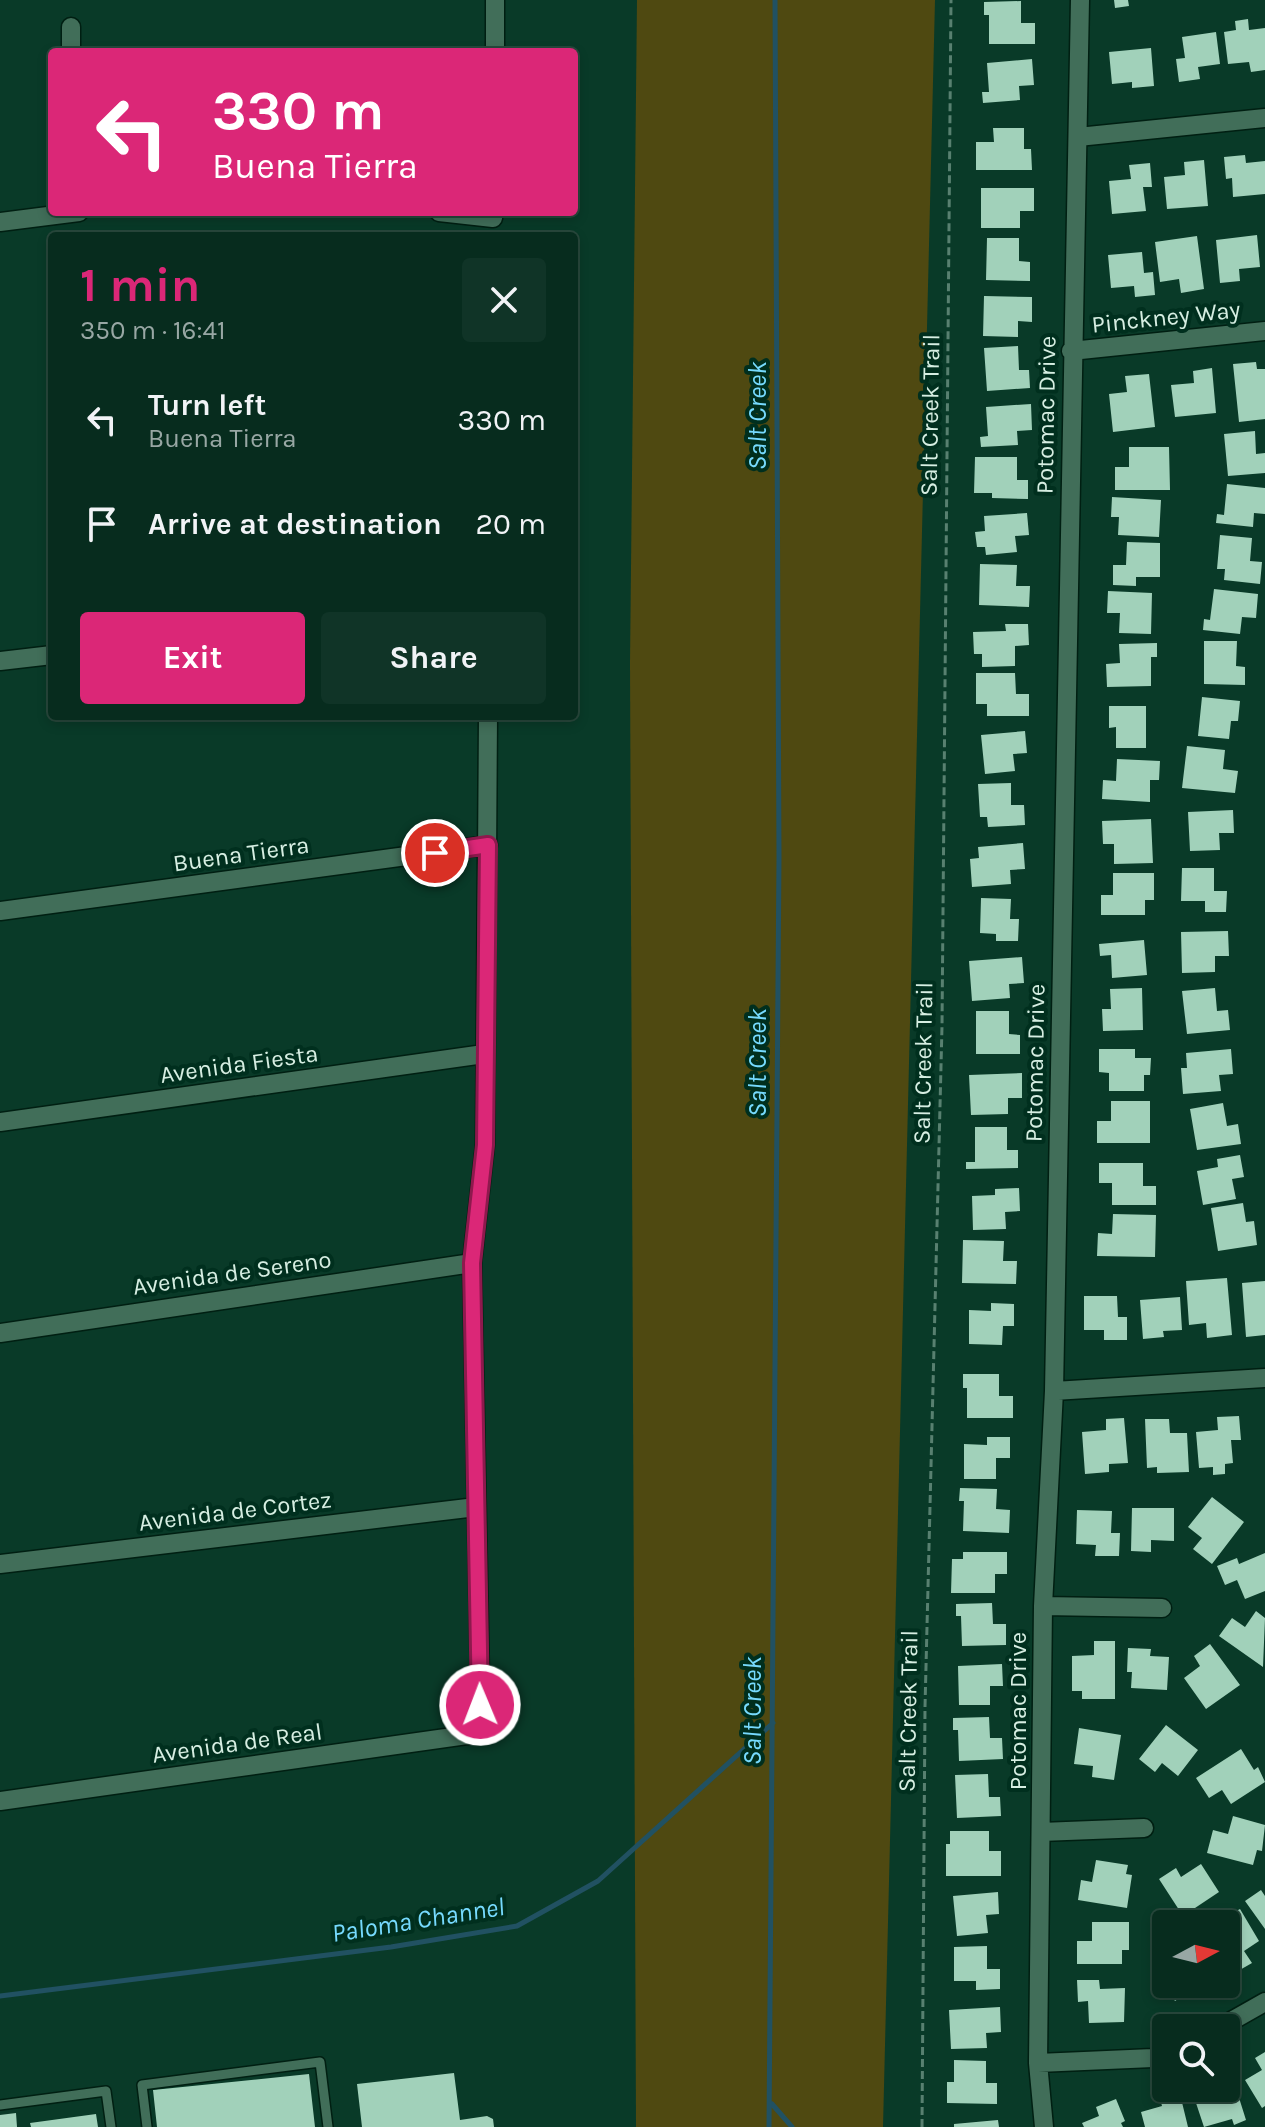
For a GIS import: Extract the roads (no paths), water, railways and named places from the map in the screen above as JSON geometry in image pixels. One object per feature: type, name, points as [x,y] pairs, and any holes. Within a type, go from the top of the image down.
[{"type":"street","points":[[495,0],[495,48]]},
{"type":"street","name":"Potomac Drive","points":[[1044,2127],[1038,2063],[1043,1606],[1054,1391],[1071,351],[1080,0]]},
{"type":"street","points":[[71,27],[71,48]]},
{"type":"street","points":[[1078,137],[1265,118]]},
{"type":"street","points":[[0,222],[48,216]]},
{"type":"street","points":[[461,216],[493,222]]},
{"type":"street","name":"Pinckney Way","points":[[1071,351],[1265,331]]},
{"type":"street","points":[[0,661],[48,655]]},
{"type":"street","points":[[476,1507],[472,1263],[485,1145],[488,720]]},
{"type":"street","name":"Buena Tierra","points":[[0,911],[488,845]]},
{"type":"street","name":"Avenida Fiesta","points":[[0,1122],[484,1054]]},
{"type":"street","name":"Avenida de Sereno","points":[[0,1333],[472,1263]]},
{"type":"street","points":[[1054,1391],[1265,1378]]},
{"type":"street","name":"Avenida de Cortez","points":[[0,1564],[476,1507]]},
{"type":"street","name":"Avenida de Real","points":[[0,1801],[481,1733],[476,1507]]},
{"type":"street","points":[[1043,1606],[1162,1608]]},
{"type":"street","points":[[1041,1832],[1144,1828]]},
{"type":"street","points":[[1240,2016],[1265,2002]]},
{"type":"street","points":[[1038,2063],[1152,2058]]},
{"type":"lane","points":[[147,2127],[142,2085],[320,2062],[328,2127]]},
{"type":"lane","points":[[0,2105],[106,2091],[111,2127]]},
{"type":"waterway","name":"Salt Creek","points":[[769,2127],[779,857],[775,0]]},
{"type":"waterway","name":"Paloma Channel","points":[[0,1996],[391,1947],[517,1926],[598,1881],[773,1723]]},
{"type":"waterway","points":[[772,2104],[792,2127]]}]
